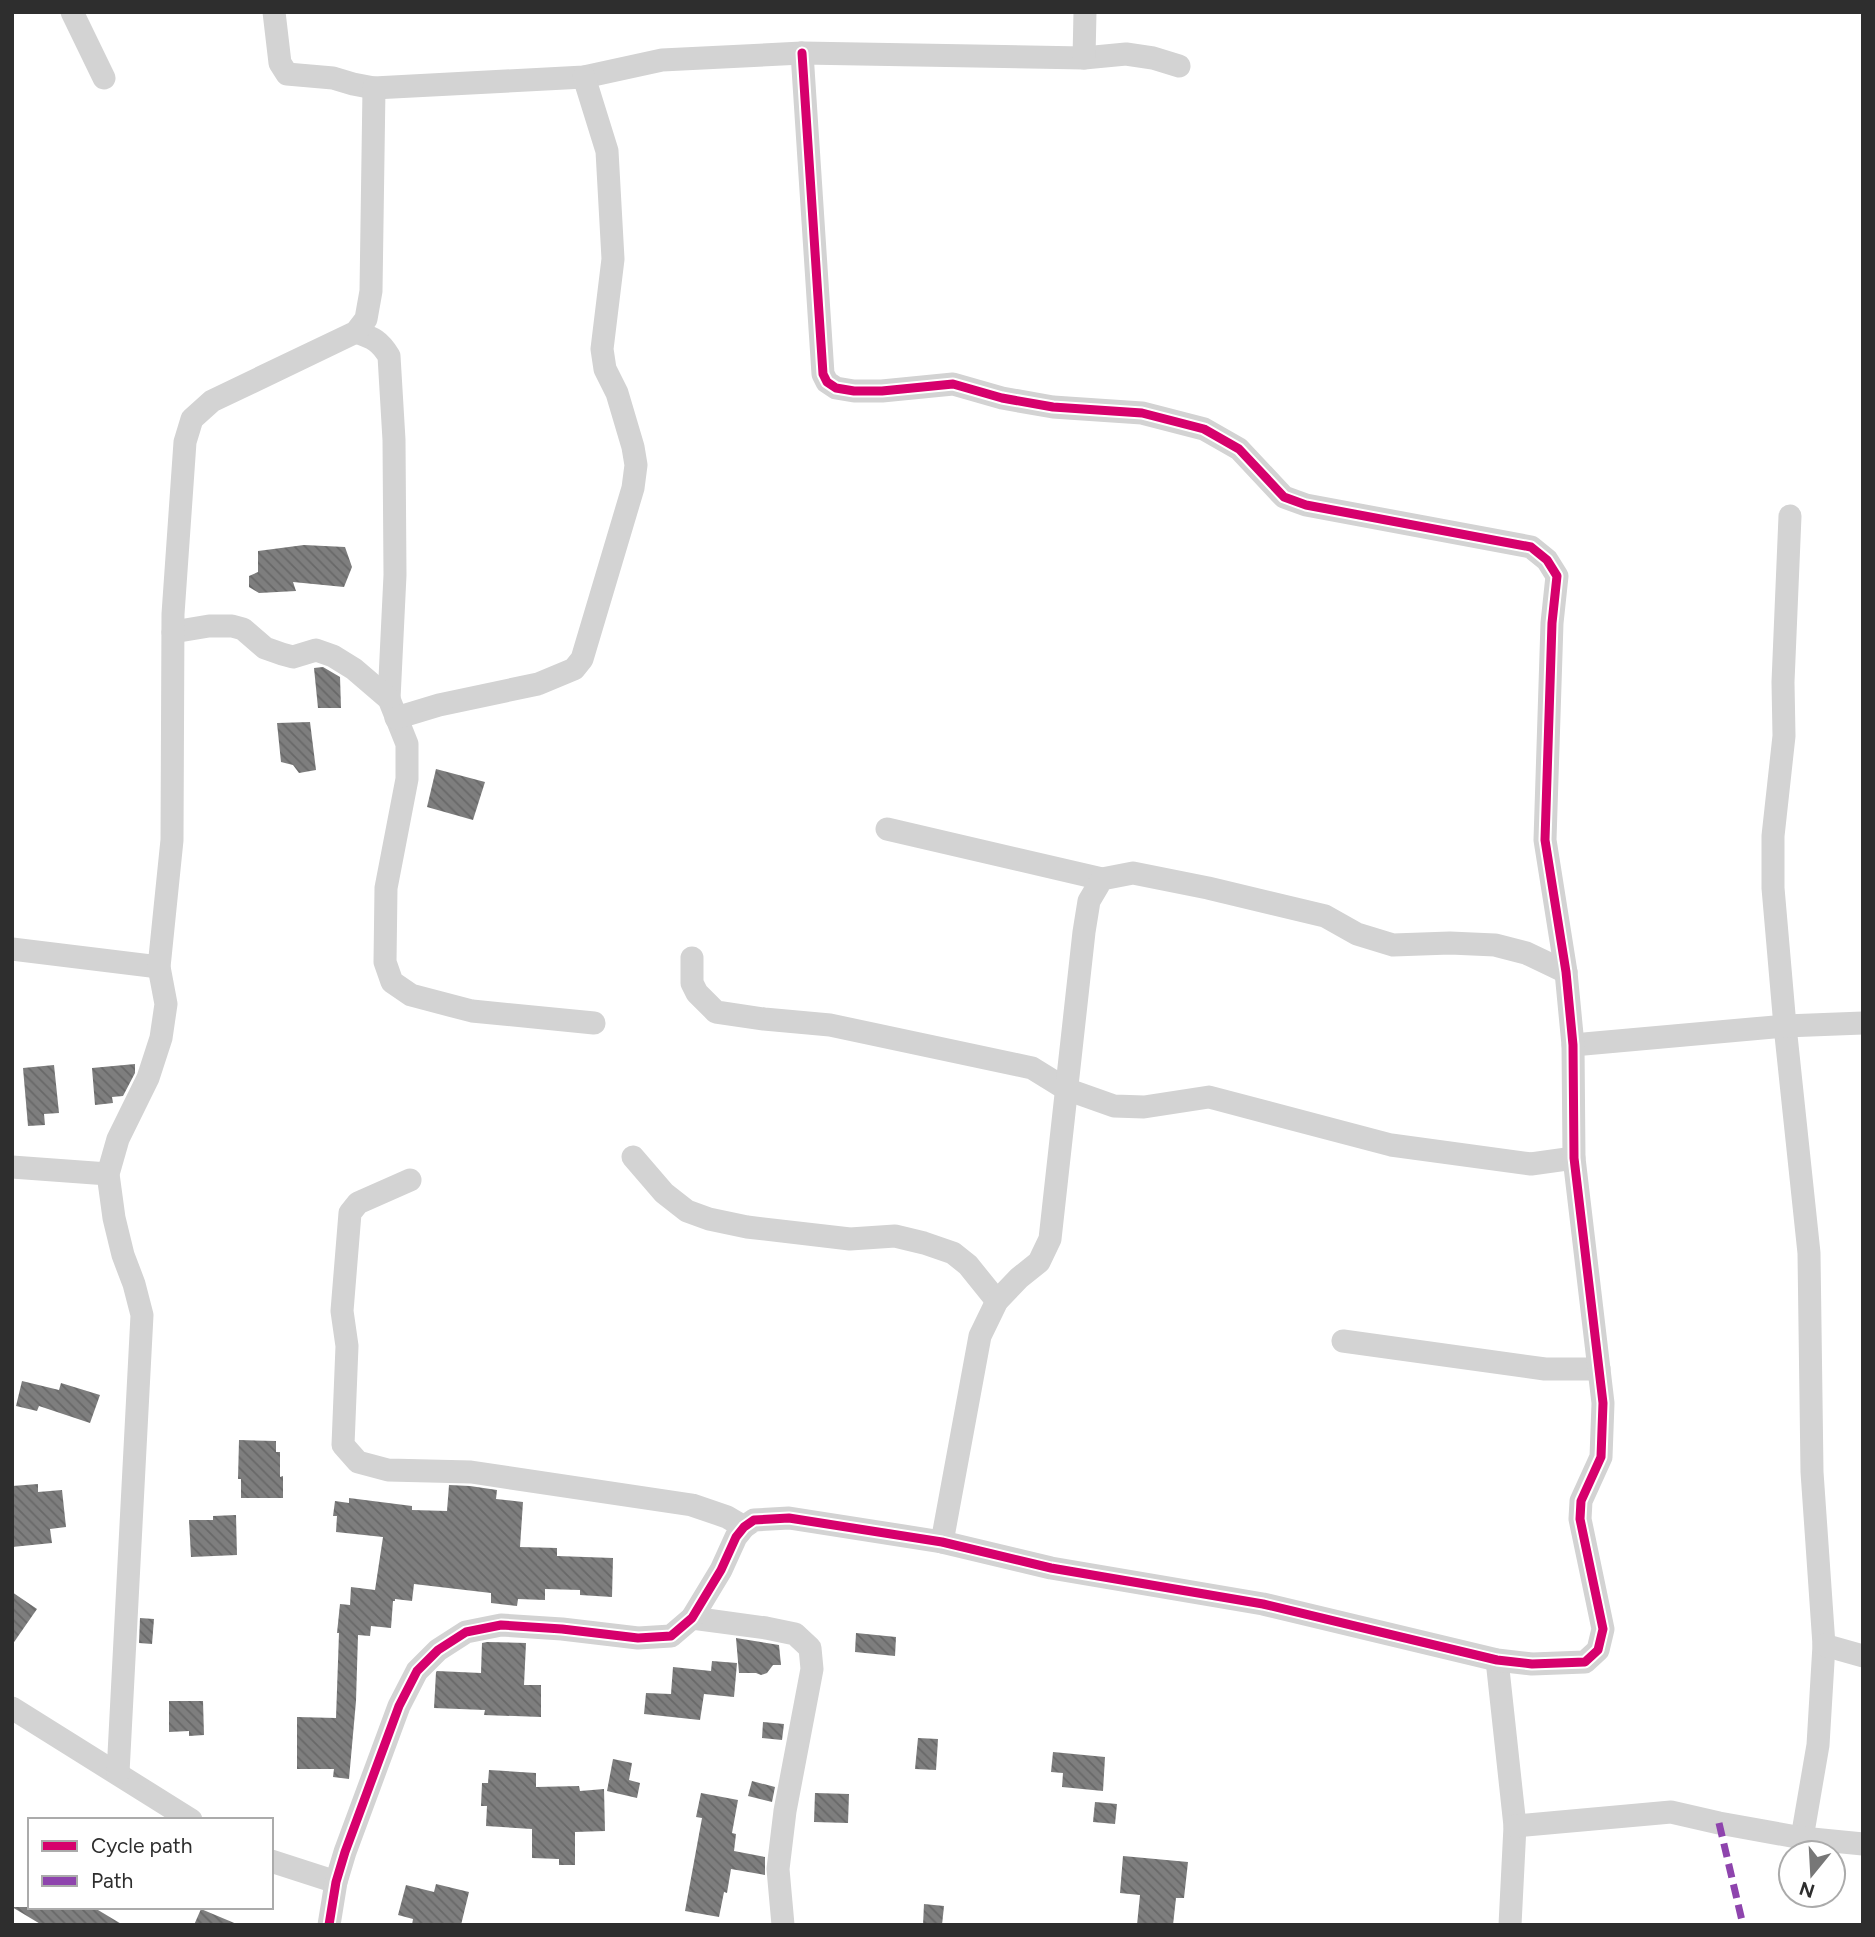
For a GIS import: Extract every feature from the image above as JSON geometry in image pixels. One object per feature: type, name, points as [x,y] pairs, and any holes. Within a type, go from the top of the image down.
[{"type":"street","points":[[72,12],[104,78]]},
{"type":"street","points":[[274,12],[280,63],[287,74],[333,78],[374,88],[584,77],[662,60],[802,53],[1084,58],[1126,54],[1153,58],[1178,66]]},
{"type":"street","points":[[1084,58],[1085,12]]},
{"type":"street","points":[[329,1925],[345,1852],[399,1706],[417,1671],[438,1650],[466,1632],[501,1625],[638,1638],[671,1636],[692,1618],[736,1537],[754,1520],[789,1518],[942,1542],[1051,1568],[1263,1604],[1497,1660],[1532,1664],[1584,1662],[1598,1650],[1603,1629],[1580,1519],[1581,1501],[1601,1457],[1603,1403],[1574,1158],[1573,1045],[1566,972],[1545,840],[1552,623],[1557,576],[1547,560],[1531,547],[1306,505],[1284,497],[1239,449],[1205,429],[1142,413],[1053,407],[1002,398],[953,384],[853,391],[836,388],[827,383],[823,374],[802,53]]},
{"type":"street","points":[[392,709],[439,705],[538,684],[574,669],[582,659],[633,488],[636,465],[617,393],[603,360],[613,259],[607,151],[584,77]]},
{"type":"street","points":[[118,1773],[142,1315],[114,1218],[108,1174],[118,1139],[148,1077],[161,1038],[166,1003],[159,967],[172,840],[173,632],[185,442],[192,419],[212,401],[356,332],[366,319],[371,291],[374,88]]},
{"type":"street","points":[[356,332],[372,337],[382,345],[389,356],[394,440],[396,575],[392,709]]},
{"type":"street","points":[[1790,516],[1783,682],[1784,736],[1773,836],[1773,888],[1809,1253],[1812,1472],[1824,1645],[1818,1745],[1802,1838]]},
{"type":"street","points":[[173,632],[209,626],[232,626],[243,629],[265,648],[282,654],[293,657],[316,650],[333,656],[354,669],[392,709],[407,744],[407,779],[386,888],[385,962],[392,982],[411,995],[472,1011],[594,1023]]},
{"type":"street","points":[[887,829],[1102,879],[1133,873],[1208,888],[1325,916],[1357,934],[1393,945],[1495,945],[1526,953],[1566,972]]},
{"type":"street","points":[[942,1542],[980,1336],[997,1301],[1039,1262],[1049,1238],[1084,932],[1089,901],[1102,879]]},
{"type":"street","points":[[12,949],[159,967]]},
{"type":"street","points":[[692,958],[692,983],[697,993],[716,1012],[830,1026],[1032,1068],[1066,1089],[1114,1106],[1144,1107],[1209,1097],[1391,1145],[1531,1164],[1574,1158]]},
{"type":"street","points":[[1573,1045],[1863,1023]]},
{"type":"street","points":[[633,1157],[664,1193],[687,1211],[747,1227],[850,1238],[895,1236],[924,1243],[953,1253],[968,1265],[997,1301]]},
{"type":"street","points":[[12,1167],[108,1174]]},
{"type":"street","points":[[410,1180],[358,1203],[350,1213],[342,1311],[347,1346],[343,1445],[358,1462],[388,1470],[471,1472],[692,1505],[727,1517],[744,1527]]},
{"type":"street","points":[[1343,1341],[1545,1369],[1599,1369]]},
{"type":"street","points":[[692,1618],[795,1634],[810,1648],[813,1670],[785,1811],[778,1869],[783,1925]]},
{"type":"street","points":[[1824,1645],[1863,1656]]},
{"type":"street","points":[[1497,1660],[1515,1826],[1510,1925]]},
{"type":"street","points":[[12,1708],[188,1818]]},
{"type":"street","points":[[1515,1826],[1671,1812],[1719,1824],[1802,1838],[1863,1844]]},
{"type":"street","points":[[273,1862],[337,1882]]},
{"type":"building","points":[[304,545],[345,547],[352,567],[344,587],[293,582],[296,591],[259,593],[249,587],[249,576],[258,572],[258,551]]},
{"type":"building","points":[[323,667],[340,677],[341,708],[318,708],[314,668]]},
{"type":"building","points":[[310,722],[316,770],[299,773],[293,765],[281,762],[277,723]]},
{"type":"building","points":[[436,769],[485,782],[473,820],[427,807]]},
{"type":"building","points":[[135,1064],[135,1073],[123,1096],[112,1097],[113,1103],[95,1105],[92,1068]]},
{"type":"building","points":[[54,1065],[59,1113],[44,1114],[45,1125],[28,1126],[23,1068]]},
{"type":"building","points":[[22,1381],[59,1390],[61,1383],[100,1395],[90,1423],[39,1406],[37,1411],[16,1406]]},
{"type":"building","points":[[239,1440],[276,1441],[276,1452],[280,1452],[280,1477],[283,1476],[283,1498],[241,1498],[241,1479],[238,1479]]},
{"type":"building","points":[[38,1484],[38,1492],[62,1490],[66,1527],[50,1529],[52,1543],[12,1547],[12,1486]]},
{"type":"building","points":[[449,1485],[497,1490],[496,1499],[523,1502],[520,1547],[557,1548],[557,1556],[613,1558],[612,1597],[580,1595],[580,1590],[545,1589],[545,1600],[518,1599],[517,1606],[491,1603],[491,1593],[414,1584],[412,1601],[393,1601],[391,1628],[371,1626],[370,1636],[358,1635],[356,1701],[349,1779],[333,1777],[334,1769],[297,1769],[297,1717],[336,1718],[340,1604],[350,1605],[351,1587],[375,1590],[383,1537],[336,1532],[337,1516],[333,1516],[335,1501],[349,1503],[349,1498],[412,1506],[412,1510],[447,1511]]},
{"type":"building","points":[[236,1515],[237,1555],[191,1557],[189,1520],[213,1520],[213,1516]]},
{"type":"building","points":[[12,1592],[37,1609],[12,1645]]},
{"type":"building","points":[[140,1618],[154,1619],[152,1644],[139,1643]]},
{"type":"building","points":[[856,1633],[896,1637],[895,1656],[855,1652]]},
{"type":"building","points":[[736,1638],[779,1645],[781,1665],[773,1665],[767,1673],[761,1675],[739,1673]]},
{"type":"building","points":[[482,1643],[526,1643],[524,1685],[541,1685],[541,1717],[484,1715],[485,1710],[434,1708],[436,1672],[481,1673]]},
{"type":"building","points":[[712,1661],[737,1663],[734,1697],[704,1694],[700,1720],[644,1714],[646,1693],[671,1694],[673,1667],[711,1671]]},
{"type":"building","points":[[169,1701],[203,1701],[204,1735],[189,1736],[189,1731],[169,1732]]},
{"type":"building","points":[[763,1722],[784,1724],[782,1740],[762,1738]]},
{"type":"building","points":[[918,1738],[938,1739],[936,1770],[915,1769]]},
{"type":"building","points":[[1053,1752],[1105,1757],[1103,1791],[1062,1787],[1063,1773],[1051,1772]]},
{"type":"building","points":[[613,1759],[632,1763],[629,1780],[640,1783],[637,1798],[607,1791]]},
{"type":"building","points":[[489,1770],[536,1773],[536,1787],[579,1786],[580,1791],[604,1789],[605,1831],[575,1832],[575,1865],[559,1865],[559,1859],[532,1858],[532,1829],[486,1826],[487,1806],[481,1806],[482,1783],[488,1783]]},
{"type":"building","points":[[752,1781],[775,1787],[772,1802],[748,1796]]},
{"type":"building","points":[[701,1793],[738,1800],[732,1833],[736,1834],[734,1851],[765,1857],[765,1875],[731,1869],[719,1917],[685,1911],[702,1818],[696,1817]]},
{"type":"building","points":[[815,1793],[849,1794],[848,1823],[814,1822]]},
{"type":"building","points":[[1095,1802],[1117,1804],[1115,1824],[1093,1822]]},
{"type":"building","points":[[1123,1856],[1188,1862],[1184,1898],[1176,1898],[1173,1925],[1137,1925],[1140,1895],[1120,1893]]},
{"type":"building","points":[[436,1884],[469,1892],[461,1925],[412,1925],[413,1919],[398,1915],[406,1885],[434,1892]]},
{"type":"building","points":[[924,1904],[944,1906],[942,1925],[923,1925]]},
{"type":"building","points":[[12,1907],[96,1909],[123,1925],[42,1925]]},
{"type":"building","points":[[201,1909],[239,1925],[194,1925]]},
{"type":"marked path","points":[[1719,1823],[1743,1925]]},
{"type":"cycle path","points":[[329,1925],[336,1882],[345,1852],[399,1706],[417,1671],[438,1650],[466,1632],[501,1625],[638,1638],[671,1636],[692,1618],[721,1570],[736,1537],[754,1520],[789,1518],[942,1542],[1051,1568],[1263,1604],[1497,1660],[1532,1664],[1585,1662],[1598,1650],[1603,1629],[1580,1519],[1581,1501],[1601,1457],[1603,1403],[1574,1158],[1573,1045],[1566,972],[1545,840],[1552,623],[1557,576],[1547,560],[1531,547],[1306,505],[1284,497],[1239,449],[1204,429],[1142,413],[1053,407],[1002,398],[953,384],[854,391],[836,388],[827,382],[823,374],[802,53]]}]
